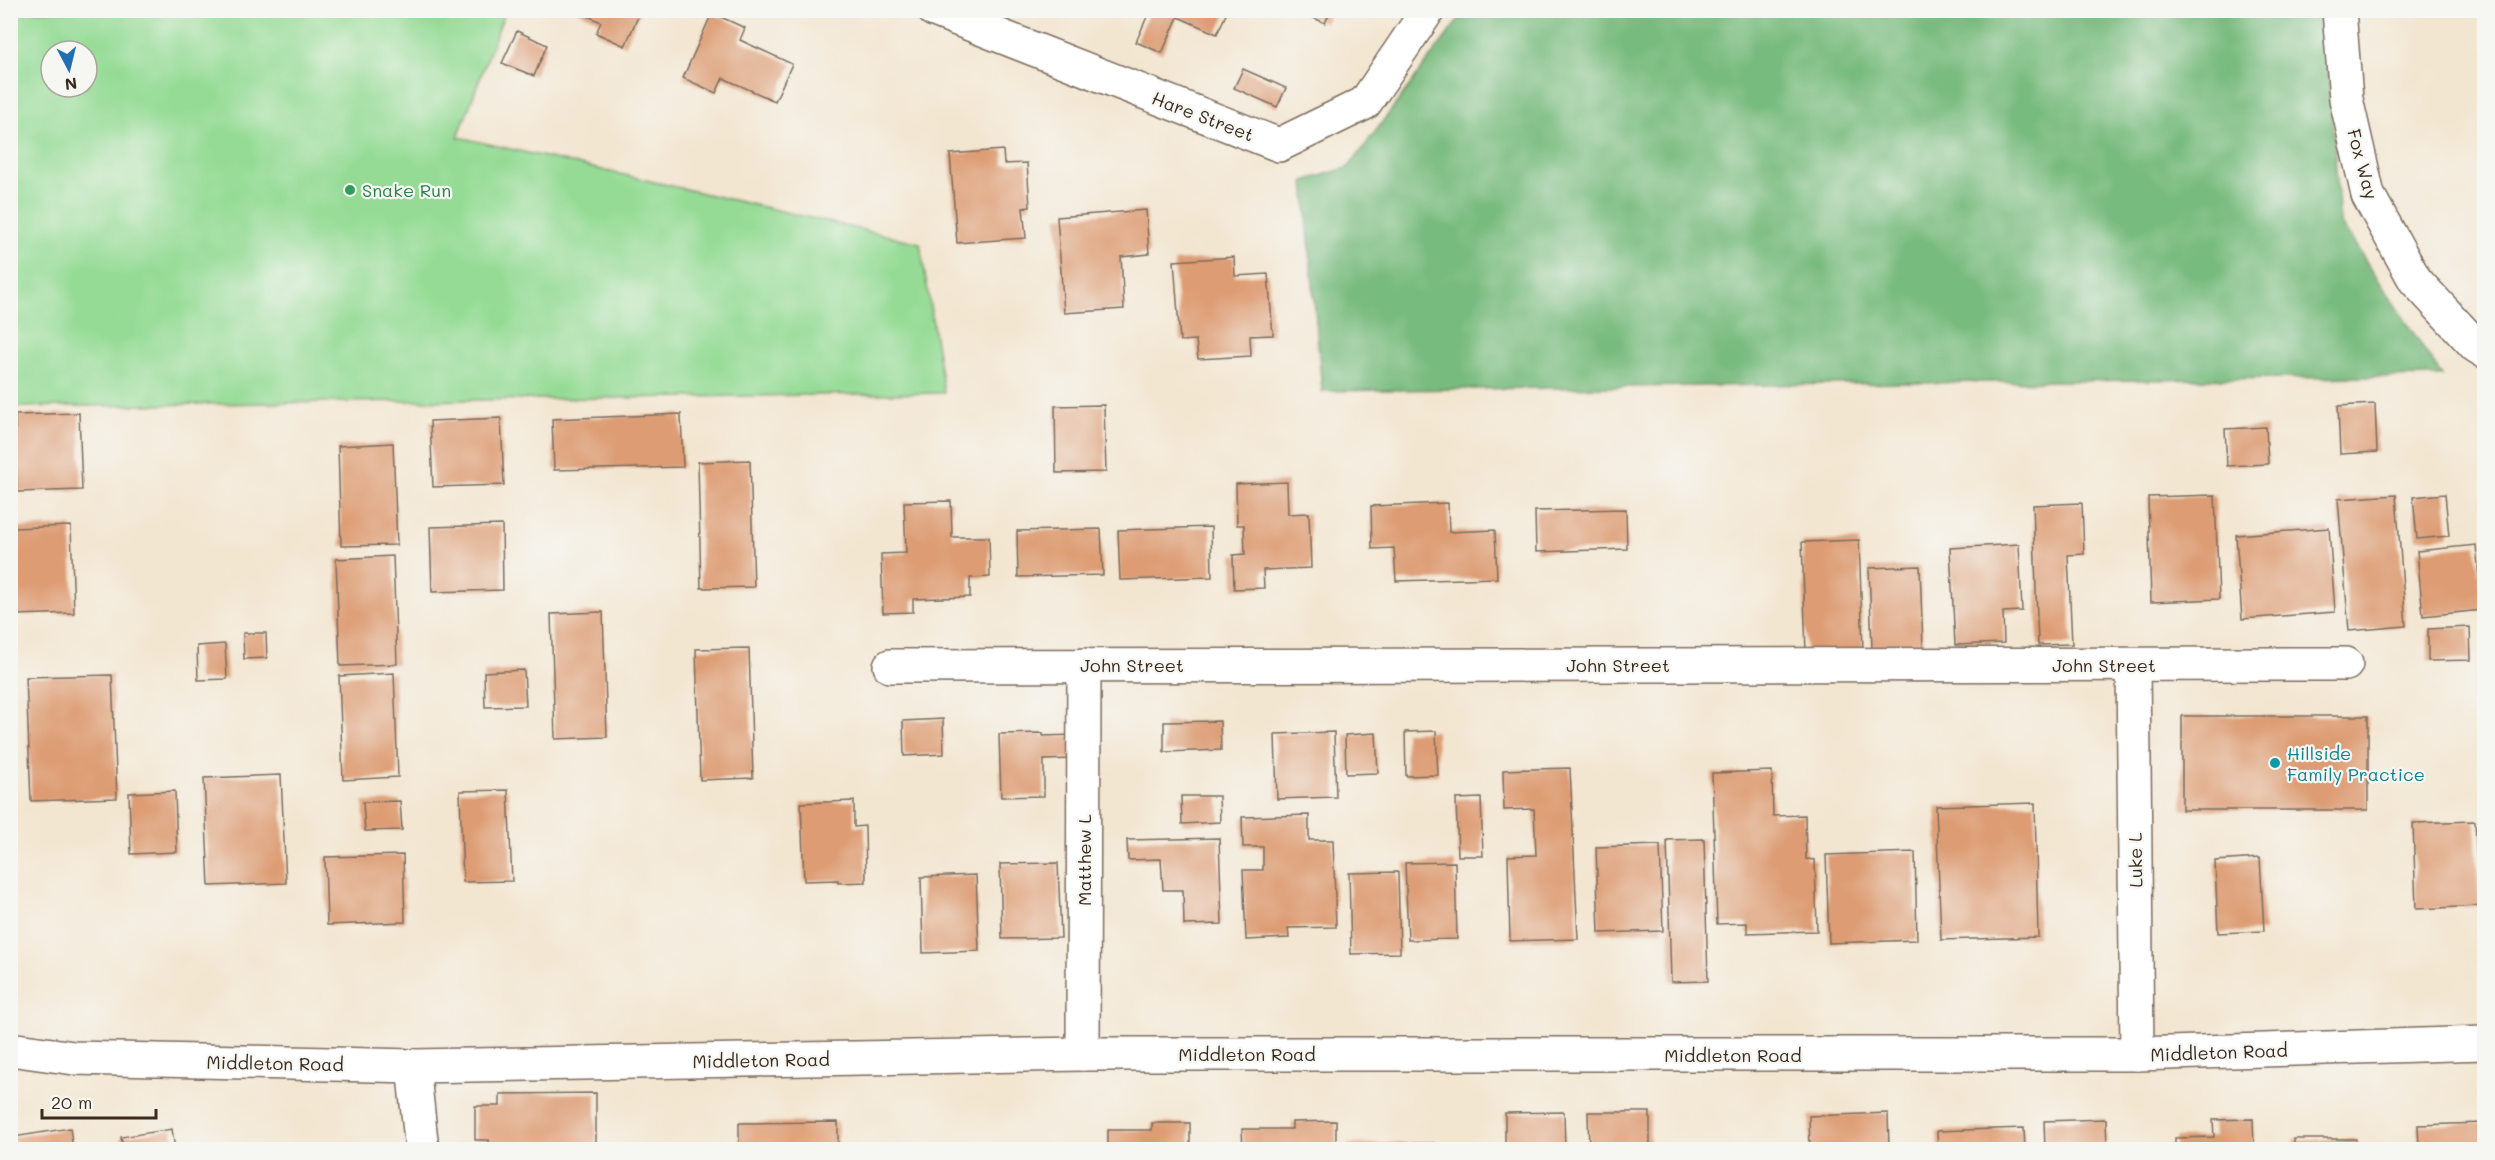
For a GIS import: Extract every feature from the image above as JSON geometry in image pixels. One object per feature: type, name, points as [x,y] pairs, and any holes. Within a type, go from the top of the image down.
[{"type":"street","name":"Hare Street","points":[[934,10],[1279,145],[1365,103],[1428,10]]},
{"type":"street","name":"Fox Way","points":[[2339,10],[2346,99],[2368,195],[2415,280],[2476,346],[2484,351]]},
{"type":"street","name":"John Street","points":[[890,666],[2346,664]]},
{"type":"street","name":"Matthew L","points":[[1083,1054],[1084,665]]},
{"type":"street","name":"Luke L","points":[[2133,665],[2137,1054]]},
{"type":"street","name":"Middleton Road","points":[[10,1049],[74,1058],[413,1066],[1083,1054],[2137,1054],[2484,1043]]},
{"type":"street","points":[[413,1066],[422,1149]]},
{"type":"green space","name":"Snake Run","points":[[10,11],[505,11],[458,137],[920,243],[944,393],[11,407]]},
{"type":"green space","points":[[1465,11],[2324,11],[2340,222],[2442,376],[1322,391],[1304,181],[1349,167]]},
{"type":"building","points":[[575,10],[641,10],[625,46],[596,33],[601,22]]},
{"type":"building","points":[[1150,10],[1228,10],[1217,34],[1178,17],[1162,53],[1136,42]]},
{"type":"building","points":[[1296,10],[1331,10],[1325,23]]},
{"type":"building","points":[[712,13],[745,28],[740,40],[792,64],[775,101],[723,78],[716,93],[683,78]]},
{"type":"building","points":[[517,31],[547,45],[534,76],[502,63]]},
{"type":"building","points":[[1243,69],[1286,88],[1277,107],[1234,88]]},
{"type":"building","points":[[1003,150],[1004,164],[1027,163],[1030,207],[1023,208],[1026,238],[957,243],[950,154]]},
{"type":"building","points":[[1146,210],[1149,254],[1121,257],[1124,309],[1064,313],[1057,217]]},
{"type":"building","points":[[1234,257],[1235,276],[1268,274],[1273,335],[1250,336],[1251,356],[1198,359],[1196,340],[1180,341],[1174,261]]},
{"type":"building","points":[[2375,404],[2377,452],[2340,454],[2338,406]]},
{"type":"building","points":[[1104,405],[1106,472],[1056,473],[1055,406]]},
{"type":"building","points":[[79,413],[82,490],[17,492],[15,415]]},
{"type":"building","points":[[681,414],[683,467],[554,470],[552,419]]},
{"type":"building","points":[[501,418],[504,485],[433,487],[430,421]]},
{"type":"building","points":[[2266,427],[2268,464],[2227,466],[2225,429]]},
{"type":"building","points":[[393,443],[397,545],[341,546],[338,446]]},
{"type":"building","points":[[750,460],[754,587],[701,588],[698,462]]},
{"type":"building","points":[[1287,482],[1288,514],[1309,513],[1311,568],[1263,570],[1264,588],[1234,589],[1233,555],[1245,554],[1244,525],[1237,525],[1236,484]]},
{"type":"building","points":[[2445,494],[2449,536],[2417,539],[2413,497]]},
{"type":"building","points":[[2215,495],[2219,599],[2151,602],[2148,497]]},
{"type":"building","points":[[2396,495],[2406,626],[2349,631],[2338,499]]},
{"type":"building","points":[[951,501],[952,537],[989,537],[990,577],[970,578],[970,597],[913,599],[913,612],[883,613],[881,554],[906,553],[904,502]]},
{"type":"building","points":[[1448,503],[1449,532],[1495,530],[1497,578],[1396,581],[1394,548],[1372,549],[1371,506]]},
{"type":"building","points":[[2082,503],[2084,554],[2068,555],[2072,644],[2038,645],[2033,505]]},
{"type":"building","points":[[1626,509],[1627,549],[1536,552],[1535,511]]},
{"type":"building","points":[[502,525],[503,590],[432,592],[430,527]]},
{"type":"building","points":[[71,526],[74,613],[15,615],[12,528]]},
{"type":"building","points":[[1211,527],[1212,577],[1120,580],[1118,530]]},
{"type":"building","points":[[2329,528],[2335,612],[2242,619],[2236,535]]},
{"type":"building","points":[[1101,529],[1103,575],[1018,577],[1017,531]]},
{"type":"building","points":[[1859,540],[1863,650],[1806,652],[1802,542]]},
{"type":"building","points":[[2019,544],[2022,611],[2003,612],[2004,643],[1955,645],[1950,548]]},
{"type":"building","points":[[2476,545],[2482,610],[2423,616],[2417,551]]},
{"type":"building","points":[[393,556],[397,664],[340,666],[336,559]]},
{"type":"building","points":[[1920,566],[1923,648],[1872,649],[1869,568]]},
{"type":"building","points":[[603,612],[607,737],[555,739],[551,614]]},
{"type":"building","points":[[2470,627],[2471,660],[2428,661],[2428,629]]},
{"type":"building","points":[[243,633],[266,633],[267,658],[244,659]]},
{"type":"building","points":[[225,644],[227,679],[198,680],[197,646]]},
{"type":"building","points":[[749,648],[753,778],[700,780],[696,649]]},
{"type":"building","points":[[524,670],[526,706],[485,707],[484,672]]},
{"type":"building","points":[[394,673],[398,777],[343,780],[339,676]]},
{"type":"building","points":[[112,675],[117,798],[31,801],[26,677]]},
{"type":"building","name":"Hillside Family Practice","points":[[2182,716],[2368,716],[2368,810],[2182,810]]},
{"type":"building","points":[[943,719],[944,754],[904,756],[903,721]]},
{"type":"building","points":[[1220,721],[1221,750],[1164,752],[1164,722]]},
{"type":"building","points":[[1436,731],[1438,775],[1406,776],[1405,732]]},
{"type":"building","points":[[1334,732],[1336,797],[1277,799],[1275,734]]},
{"type":"building","points":[[1043,733],[1043,736],[1073,735],[1073,759],[1044,760],[1044,796],[1001,797],[999,734]]},
{"type":"building","points":[[1376,733],[1378,773],[1346,774],[1345,735]]},
{"type":"building","points":[[1570,768],[1578,939],[1510,941],[1508,856],[1536,855],[1534,809],[1504,810],[1503,770]]},
{"type":"building","points":[[1772,771],[1773,816],[1805,815],[1806,859],[1815,860],[1817,931],[1747,933],[1747,923],[1717,924],[1712,773]]},
{"type":"building","points":[[281,775],[286,883],[209,886],[204,778]]},
{"type":"building","points":[[508,790],[512,881],[463,882],[460,791]]},
{"type":"building","points":[[175,791],[177,852],[131,854],[129,793]]},
{"type":"building","points":[[1181,796],[1219,796],[1220,822],[1182,824]]},
{"type":"building","points":[[1481,798],[1483,856],[1458,856],[1456,799]]},
{"type":"building","points":[[400,801],[402,830],[365,831],[363,802]]},
{"type":"building","points":[[854,801],[854,827],[865,826],[866,882],[804,881],[801,803]]},
{"type":"building","points":[[2035,803],[2038,937],[1941,940],[1936,806]]},
{"type":"building","points":[[1309,815],[1309,840],[1333,840],[1336,927],[1288,928],[1289,938],[1246,940],[1243,870],[1263,870],[1263,847],[1243,847],[1242,817]]},
{"type":"building","points":[[2475,821],[2479,906],[2416,909],[2413,823]]},
{"type":"building","points":[[1219,838],[1222,924],[1184,925],[1183,890],[1163,890],[1161,859],[1128,860],[1127,840]]},
{"type":"building","points":[[1704,839],[1708,981],[1671,982],[1667,840]]},
{"type":"building","points":[[1660,845],[1663,931],[1599,933],[1596,847]]},
{"type":"building","points":[[1915,852],[1917,940],[1829,943],[1826,855]]},
{"type":"building","points":[[403,855],[405,922],[327,925],[325,857]]},
{"type":"building","points":[[2260,858],[2264,931],[2218,933],[2215,861]]},
{"type":"building","points":[[1455,862],[1457,939],[1408,940],[1405,863]]},
{"type":"building","points":[[1058,863],[1061,938],[1002,939],[1000,864]]},
{"type":"building","points":[[1398,872],[1400,953],[1351,954],[1349,873]]},
{"type":"building","points":[[976,875],[979,951],[923,953],[921,877]]},
{"type":"building","points":[[596,1093],[596,1150],[489,1150],[489,1140],[475,1140],[475,1106],[500,1106],[500,1094]]},
{"type":"building","points":[[1564,1112],[1565,1150],[1505,1150],[1505,1113]]},
{"type":"building","points":[[1588,1112],[1650,1112],[1650,1150],[1589,1150]]},
{"type":"building","points":[[1888,1113],[1889,1150],[1810,1150],[1809,1116]]},
{"type":"building","points":[[2106,1119],[2107,1150],[2045,1150],[2044,1121]]},
{"type":"building","points":[[2253,1119],[2254,1150],[2175,1150],[2175,1138],[2214,1137],[2213,1120]]},
{"type":"building","points":[[1336,1121],[1336,1150],[1243,1150],[1242,1129],[1292,1129],[1292,1122]]},
{"type":"building","points":[[838,1122],[838,1150],[739,1150],[739,1123]]},
{"type":"building","points":[[1152,1123],[1190,1123],[1190,1150],[1108,1150],[1108,1130],[1152,1130]]},
{"type":"building","points":[[2484,1123],[2484,1150],[2419,1150],[2418,1125]]},
{"type":"building","points":[[70,1128],[73,1150],[15,1150],[13,1137]]},
{"type":"building","points":[[2024,1128],[2025,1150],[1938,1150],[1937,1131]]},
{"type":"building","points":[[172,1129],[175,1150],[123,1150],[121,1137]]},
{"type":"building","points":[[2294,1139],[2356,1139],[2356,1150],[2294,1150]]},
{"type":"building","points":[[1435,1143],[1435,1150],[1348,1150],[1348,1144]]},
{"type":"place","name":"Snake Run","points":[[350,190]]},
{"type":"place","name":"Hillside Family Practice","points":[[2275,763]]}]
